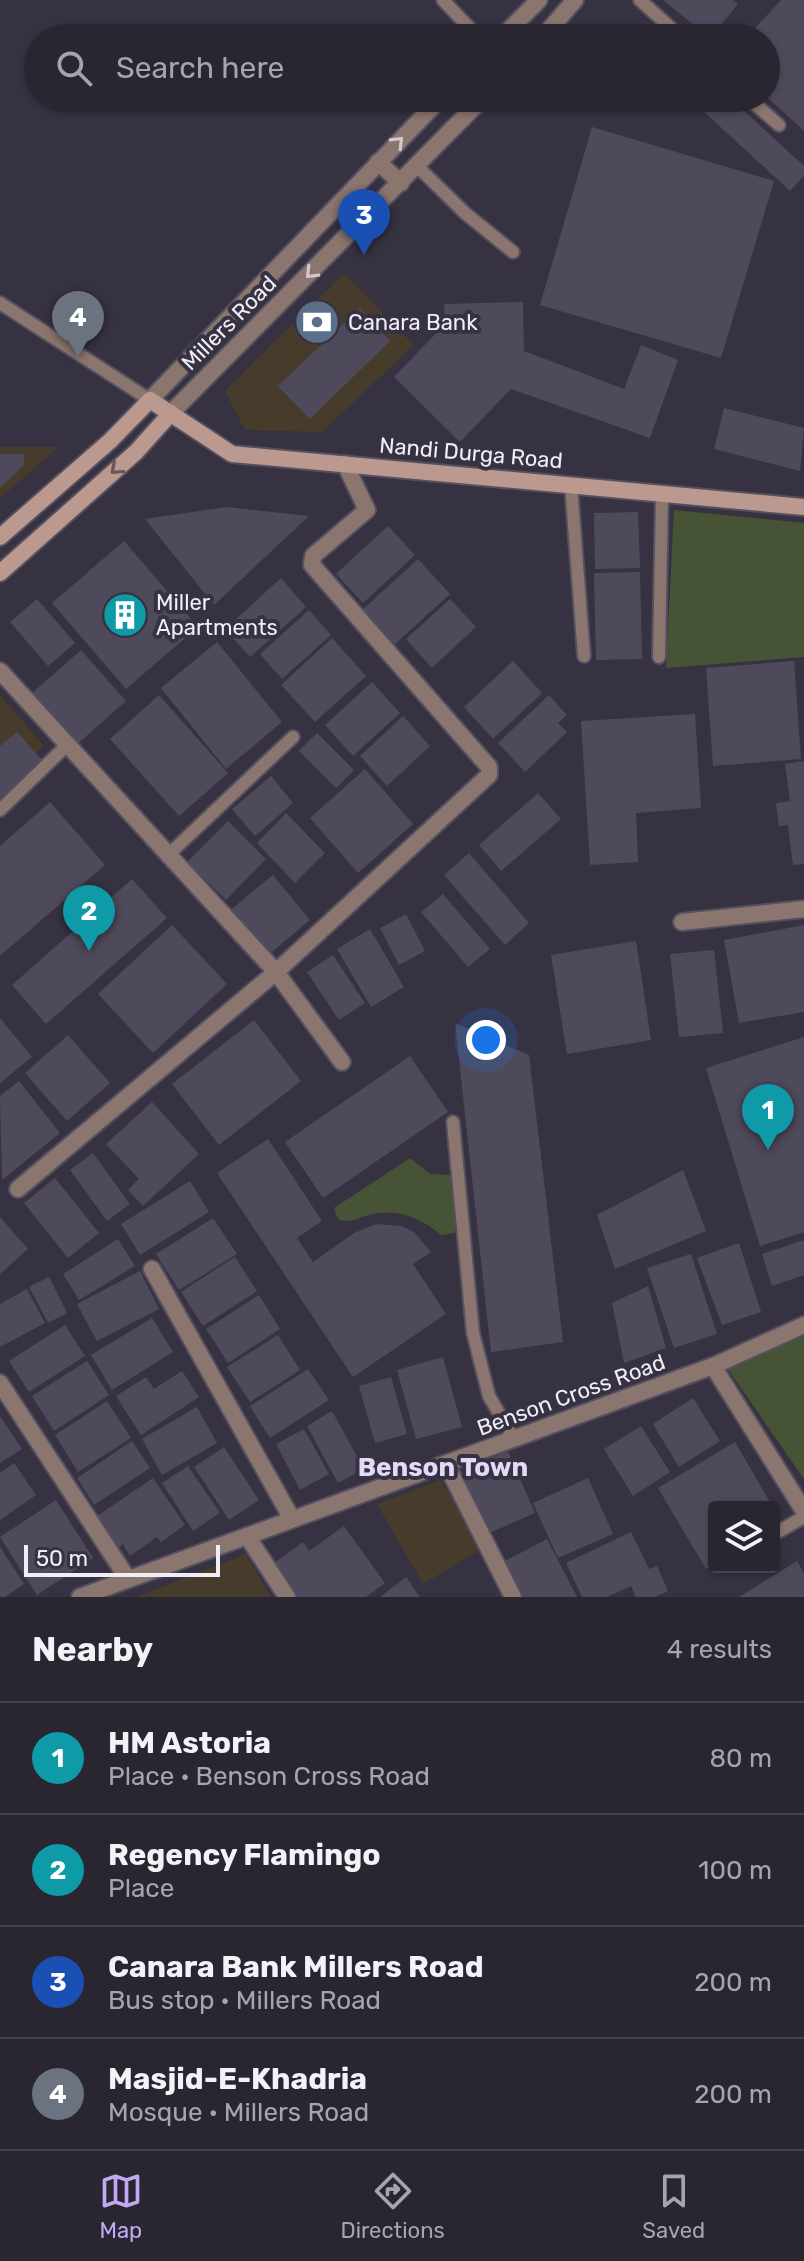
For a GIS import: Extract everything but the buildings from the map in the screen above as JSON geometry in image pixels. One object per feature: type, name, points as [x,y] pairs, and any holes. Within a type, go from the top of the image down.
[{"type":"main road","name":"Nandi Durga Road","points":[[150,400],[232,454],[804,507]]},
{"type":"main road","name":"Millers Road","points":[[0,537],[110,441],[150,400]]},
{"type":"main road","name":"Millers Road","points":[[0,573],[136,452],[171,413]]},
{"type":"street","points":[[515,24],[539,0]]},
{"type":"street","points":[[554,24],[575,0]]},
{"type":"street","name":"Millers Road","points":[[150,400],[427,112]]},
{"type":"street","name":"Millers Road","points":[[171,413],[469,112]]},
{"type":"street","points":[[378,162],[401,183]]},
{"type":"street","points":[[18,1189],[276,972],[486,780],[490,771],[312,565],[313,556],[367,510],[345,464]]},
{"type":"street","points":[[0,671],[276,972],[342,1062]]},
{"type":"street","points":[[682,922],[804,909]]},
{"type":"street","points":[[152,1269],[292,1519]]},
{"type":"street","name":"Benson Cross Road","points":[[80,1597],[713,1366],[804,1325]]},
{"type":"street","points":[[713,1366],[804,1511]]},
{"type":"street","points":[[0,1383],[128,1579]]},
{"type":"street","points":[[446,1464],[513,1597]]},
{"type":"street","points":[[247,1536],[287,1597]]},
{"type":"lane","points":[[443,0],[466,24]]},
{"type":"lane","points":[[640,0],[667,24]]},
{"type":"lane","points":[[764,112],[779,125]]},
{"type":"lane","points":[[417,166],[465,213],[513,252]]},
{"type":"lane","points":[[0,303],[150,400]]},
{"type":"lane","points":[[571,485],[584,656]]},
{"type":"lane","points":[[659,657],[662,494]]},
{"type":"lane","points":[[167,856],[293,737]]},
{"type":"lane","points":[[0,810],[66,746]]},
{"type":"lane","points":[[453,1122],[473,1333],[489,1396],[514,1439]]},
{"type":"lane","points":[[780,1531],[804,1517]]},
{"type":"shaded area","points":[[344,273],[414,345],[322,432],[245,430],[225,391]]},
{"type":"shaded area","points":[[0,447],[59,447],[0,498]]},
{"type":"shaded area","points":[[0,695],[44,746],[0,785]]},
{"type":"shaded area","points":[[441,1480],[482,1549],[423,1584],[377,1504]]},
{"type":"shaded area","points":[[246,1554],[271,1597],[136,1597]]},
{"type":"green space","points":[[674,510],[804,523],[804,657],[666,668]]},
{"type":"green space","points":[[410,1158],[430,1174],[451,1175],[458,1224],[454,1233],[441,1235],[425,1223],[398,1214],[379,1213],[350,1221],[338,1219],[334,1208]]},
{"type":"green space","points":[[804,1336],[804,1479],[727,1368]]},
{"type":"place","name":"Canara Bank Millers Road","points":[[364,255]]},
{"type":"place","name":"Canara Bank","points":[[317,322]]},
{"type":"place","name":"Masjid-E-Khadria","points":[[78,357]]},
{"type":"place","name":"Miller Apartments","points":[[125,615]]},
{"type":"place","name":"Regency Flamingo","points":[[89,951]]},
{"type":"place","name":"HM Astoria","points":[[768,1150]]},
{"type":"district","name":"Benson Town","points":[[443,1467]]}]
